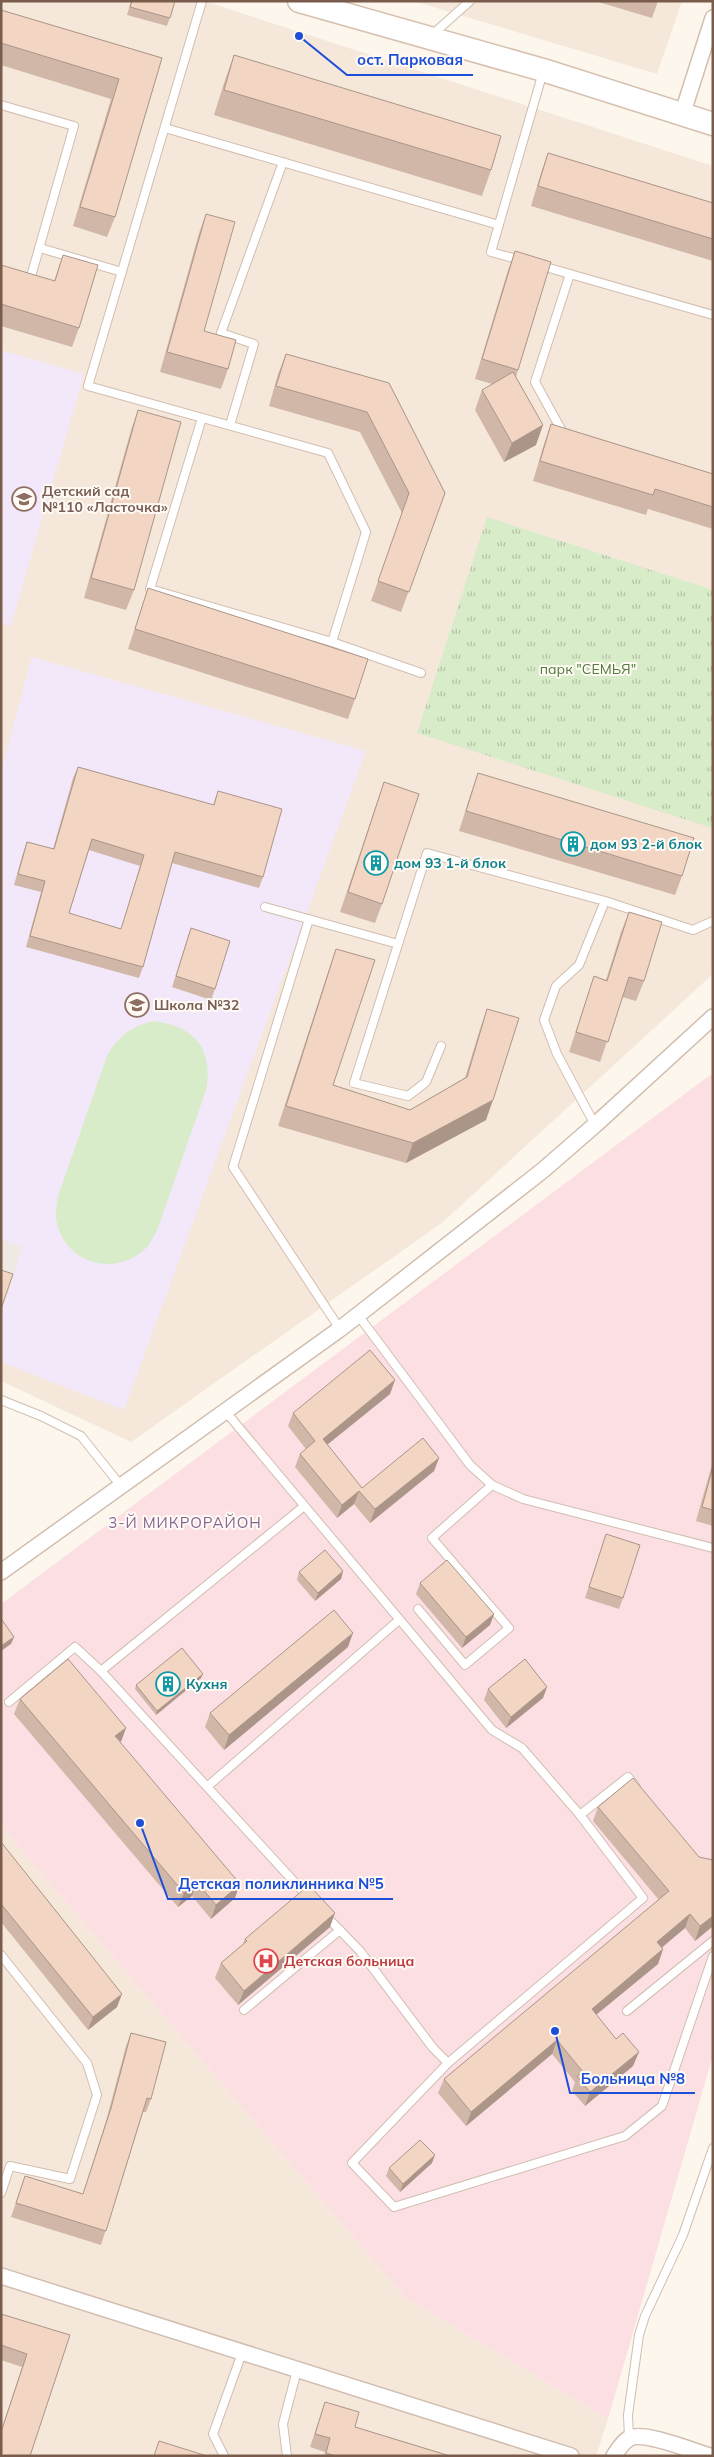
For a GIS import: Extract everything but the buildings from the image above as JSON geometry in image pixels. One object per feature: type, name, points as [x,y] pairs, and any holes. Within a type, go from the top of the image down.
[{"type":"main road","points":[[299,1],[543,70],[713,124]]},
{"type":"street","points":[[682,115],[713,18]]},
{"type":"street","points":[[1,1572],[226,1412],[358,1315],[542,1171],[595,1126],[713,1017]]},
{"type":"street","points":[[1,2276],[571,2456]]},
{"type":"street","points":[[614,2456],[629,2438],[649,2438],[710,2456]]},
{"type":"lane","points":[[202,1],[88,386],[328,453],[366,532],[332,642]]},
{"type":"lane","points":[[430,37],[470,1]]},
{"type":"lane","points":[[526,262],[491,252],[543,70]]},
{"type":"lane","points":[[1,105],[74,126],[30,280],[16,275]]},
{"type":"lane","points":[[165,128],[499,225]]},
{"type":"lane","points":[[230,425],[254,344],[221,333],[283,162]]},
{"type":"lane","points":[[40,248],[122,272]]},
{"type":"lane","points":[[535,264],[713,316]]},
{"type":"lane","points":[[570,274],[535,382],[563,432],[572,435]]},
{"type":"lane","points":[[202,418],[150,589],[332,642],[421,673]]},
{"type":"lane","points":[[441,1046],[426,1082],[408,1096],[354,1083],[427,853],[605,901],[693,930],[713,921]]},
{"type":"lane","points":[[595,1126],[557,1054],[544,1020],[556,986],[579,965],[605,901]]},
{"type":"lane","points":[[265,907],[398,944]]},
{"type":"lane","points":[[310,919],[233,1167],[340,1328]]},
{"type":"lane","points":[[358,1315],[470,1465],[492,1485],[523,1499],[713,1548]]},
{"type":"lane","points":[[1,1400],[41,1416],[81,1436],[122,1486]]},
{"type":"lane","points":[[226,1412],[492,1730],[522,1748],[580,1815],[643,1898],[448,2063],[352,2163],[394,2207],[625,2136],[662,2106],[713,1956]]},
{"type":"lane","points":[[418,1609],[465,1665],[509,1628],[432,1538],[492,1485]]},
{"type":"lane","points":[[101,1671],[303,1506]]},
{"type":"lane","points":[[208,1786],[399,1620]]},
{"type":"lane","points":[[9,1702],[75,1647],[101,1671],[314,1903]]},
{"type":"lane","points":[[580,1815],[628,1777],[640,1791]]},
{"type":"lane","points":[[321,1910],[360,1951],[433,2048],[448,2063]]},
{"type":"lane","points":[[244,2010],[340,1930]]},
{"type":"lane","points":[[626,2012],[713,1941]]},
{"type":"lane","points":[[1,1955],[87,2062],[97,2095],[70,2179],[10,2166],[1,2194]]},
{"type":"lane","points":[[629,2438],[628,2415],[639,2335],[645,2316],[683,2235],[713,2148]]},
{"type":"lane","points":[[224,2456],[213,2434],[242,2352]]},
{"type":"lane","points":[[287,2456],[283,2424],[297,2370]]},
{"type":"shaded area","points":[[1,1],[204,1],[713,166],[713,974],[443,1222],[131,1442],[1,1381],[1,1317],[22,1247],[1,1239]]},
{"type":"shaded area","points":[[413,1],[682,1],[657,74]]},
{"type":"shaded area","name":"Детский сад №110 «Ласточка»","points":[[1,350],[84,374],[11,626],[1,623]]},
{"type":"shaded area","name":"Школа №32","points":[[32,657],[366,751],[124,1410],[1,1362],[1,1317],[22,1247],[1,1239],[1,771]]},
{"type":"shaded area","points":[[713,1073],[713,2055],[608,2419],[406,2298],[1,1826],[1,1604]]},
{"type":"shaded area","points":[[1,1239],[22,1247],[1,1317]]},
{"type":"shaded area","points":[[1,1826],[406,2298],[608,2419],[596,2456],[1,2456]]},
{"type":"green space","name":"парк \"СЕМЬЯ\"","points":[[487,517],[713,590],[712,828],[417,733]]},
{"type":"green space","points":[[153,1021],[179,1028],[197,1041],[207,1062],[206,1090],[157,1231],[150,1243],[144,1250],[131,1258],[118,1263],[104,1264],[78,1255],[68,1246],[60,1234],[56,1219],[58,1196],[107,1056],[126,1033],[138,1026]]},
{"type":"place","name":"ост. Парковая","points":[[299,36]]},
{"type":"place","name":"Детский сад №110 «Ласточка»","points":[[24,499]]},
{"type":"place","name":"дом 93 2-й блок","points":[[573,844]]},
{"type":"place","name":"дом 93 1-й блок","points":[[376,863]]},
{"type":"place","name":"Школа №32","points":[[137,1005]]},
{"type":"place","name":"Кухня","points":[[168,1684]]},
{"type":"place","name":"Детская поликлинника №5","points":[[140,1823]]},
{"type":"place","name":"Детская больница","points":[[266,1961]]},
{"type":"place","name":"Больница №8","points":[[555,2031]]},
{"type":"district","name":"3-Й МИКРОРАЙОН","points":[[185,1522]]}]
